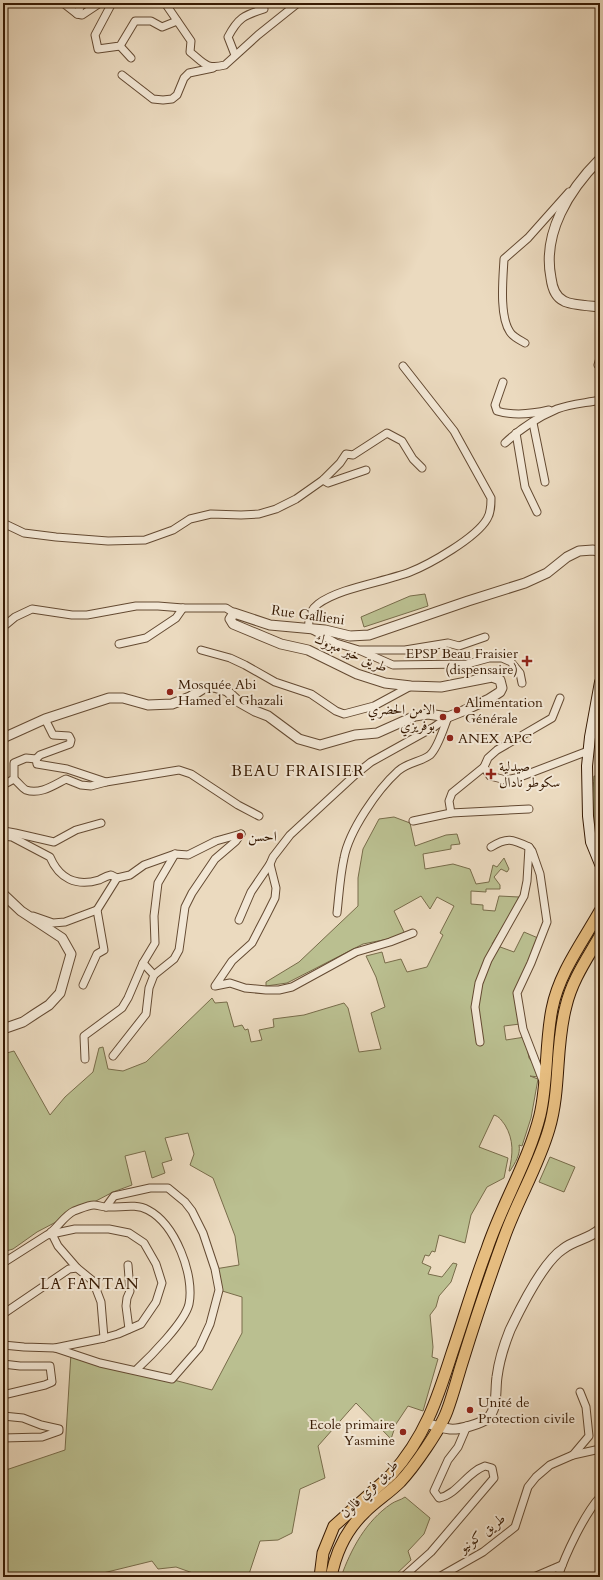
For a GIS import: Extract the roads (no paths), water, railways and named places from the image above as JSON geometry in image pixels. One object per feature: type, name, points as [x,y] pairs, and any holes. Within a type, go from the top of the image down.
[{"type":"highway","points":[[320,1577],[323,1553],[334,1526],[391,1474],[405,1459],[429,1419],[436,1403],[486,1249],[535,1134],[540,1114],[551,1018],[558,989],[566,970],[600,911]]},
{"type":"highway","name":"طريق فري فالون","points":[[332,1577],[339,1547],[351,1527],[365,1512],[399,1482],[409,1470],[443,1419],[504,1238],[535,1167],[549,1130],[553,1114],[560,1035],[566,1003],[579,972],[600,936]]},
{"type":"highway","points":[[436,1403],[437,1408],[443,1412],[443,1419]]},
{"type":"main road","points":[[600,682],[588,751],[588,816],[591,842],[600,864]]},
{"type":"street","points":[[63,3],[77,14],[82,15],[100,3]]},
{"type":"street","points":[[77,14],[82,3]]},
{"type":"street","points":[[112,3],[95,35],[98,49],[120,46]]},
{"type":"street","points":[[165,3],[191,41],[190,52],[208,67],[218,67]]},
{"type":"street","points":[[122,75],[153,99],[172,99],[177,96],[184,78],[189,74],[224,65],[298,3]]},
{"type":"street","points":[[236,55],[228,37],[232,30],[245,14],[264,9]]},
{"type":"street","points":[[120,46],[135,21],[151,21],[162,27],[178,21]]},
{"type":"street","points":[[120,46],[132,58]]},
{"type":"street","points":[[525,343],[510,332],[504,316],[502,293],[504,259],[528,238],[600,159]]},
{"type":"street","points":[[581,179],[558,216],[552,238],[549,266],[553,289],[564,301],[600,307]]},
{"type":"street","points":[[403,366],[458,437],[491,498],[491,509],[487,519],[474,533],[449,551],[410,572],[335,595],[318,604],[310,614],[308,620],[309,628],[336,643],[359,650],[393,665],[467,664],[489,658],[502,658],[511,662],[520,673],[522,683]]},
{"type":"street","points":[[503,382],[495,405],[497,411],[504,413],[528,414],[600,400]]},
{"type":"street","points":[[505,443],[516,433],[540,417],[559,409]]},
{"type":"street","points":[[533,422],[546,482]]},
{"type":"street","points":[[3,523],[24,533],[56,537],[108,541],[145,540],[173,530],[190,519],[211,514],[259,514],[296,499],[323,480],[340,463],[346,454],[353,455],[387,433],[402,441],[413,459],[422,468]]},
{"type":"street","points":[[516,433],[525,487],[537,512]]},
{"type":"street","points":[[323,480],[328,483],[366,470]]},
{"type":"street","name":"Rue Gallieni","points":[[3,627],[15,617],[32,609],[87,616],[136,606],[158,606],[183,608],[226,608],[234,613],[270,625],[309,628],[350,636],[369,635],[525,583],[548,573],[567,557],[580,551],[593,550],[600,552]]},
{"type":"street","points":[[119,644],[146,638],[176,618],[183,608]]},
{"type":"street","name":"طريق خير مبروك","points":[[3,738],[45,719],[108,698],[123,698],[148,705],[172,704],[190,697],[204,688],[214,688],[227,691],[239,702],[268,716],[299,739],[320,745],[355,735],[377,733],[415,716],[428,714],[448,716],[489,699],[500,692],[502,688],[500,680],[492,677],[441,687],[385,683],[357,674],[308,650],[281,644],[232,624],[230,619],[234,613]]},
{"type":"street","points":[[359,650],[405,650],[448,643],[459,646],[485,637]]},
{"type":"street","points":[[202,650],[230,658],[275,682],[311,694],[336,711],[344,714],[374,706],[411,686]]},
{"type":"street","points":[[452,813],[449,801],[452,793],[484,766],[488,758],[497,750],[552,718],[560,698]]},
{"type":"street","points":[[239,920],[251,892],[273,857],[290,835],[371,762],[422,734],[448,716]]},
{"type":"street","points":[[337,913],[344,857],[351,836],[361,817],[397,772],[407,765],[430,755],[437,746],[448,716]]},
{"type":"street","points":[[36,761],[40,754],[70,744],[71,740],[69,736],[53,735],[45,719]]},
{"type":"street","points":[[484,766],[490,776],[497,779],[506,780],[520,777],[588,751]]},
{"type":"street","points":[[106,782],[67,769],[26,758],[14,763],[14,779],[25,790],[36,791],[44,790],[66,779],[91,786],[106,782],[179,770],[191,774],[238,805],[259,816]]},
{"type":"street","points":[[3,786],[14,779]]},
{"type":"street","points":[[413,822],[452,813],[529,810]]},
{"type":"street","points":[[3,831],[54,842],[76,830],[101,823]]},
{"type":"street","points":[[3,836],[12,837],[50,857],[54,867],[63,876],[74,880],[86,881],[98,880],[111,876],[117,878],[130,875],[144,864],[175,854],[188,855],[216,841],[241,834],[236,841],[216,860],[192,893],[185,907],[179,950],[174,959],[154,975],[149,988],[146,1014],[113,1056]]},
{"type":"street","points":[[491,847],[500,841],[510,839],[529,847],[532,851],[540,874],[547,922],[531,963],[517,993],[523,1029],[544,1083]]},
{"type":"street","points":[[480,1042],[475,1007],[479,983],[488,960],[524,896],[527,881],[529,847]]},
{"type":"street","points":[[85,1059],[84,1036],[122,1008],[128,998],[143,963],[155,943],[154,916],[158,883],[175,854]]},
{"type":"street","points":[[270,864],[276,888],[275,898],[252,942],[232,961],[217,982],[216,987],[230,983],[245,988],[266,990],[279,990],[292,987],[356,952],[390,942],[413,933]]},
{"type":"street","points":[[23,913],[53,923],[65,922],[97,910],[117,878]]},
{"type":"street","points":[[3,894],[23,913],[62,938],[71,954],[60,993],[49,1005],[23,1022],[3,1029]]},
{"type":"street","points":[[83,985],[97,954],[104,950],[97,910]]},
{"type":"street","points":[[143,963],[154,975]]},
{"type":"street","points":[[3,1344],[55,1348],[100,1363],[172,1379],[199,1348],[210,1324],[219,1290],[203,1233],[192,1211],[168,1188],[150,1188],[114,1196],[106,1207]]},
{"type":"street","points":[[3,1263],[50,1234],[72,1212],[95,1205],[106,1207],[129,1206],[148,1210],[162,1222],[174,1236],[186,1266],[190,1288],[189,1305],[180,1320],[150,1358],[136,1370]]},
{"type":"street","points":[[50,1234],[75,1229],[109,1229],[129,1233],[144,1243],[156,1264],[162,1283],[150,1312],[141,1324],[104,1338],[55,1348]]},
{"type":"street","points":[[429,1419],[443,1419],[452,1429],[483,1422],[492,1412],[496,1396],[497,1377],[504,1347],[523,1305],[555,1254],[564,1248],[596,1233],[600,1229]]},
{"type":"street","points":[[50,1234],[77,1268],[93,1281],[101,1302],[104,1338]]},
{"type":"street","points":[[128,1265],[130,1292],[127,1298],[126,1306],[129,1329]]},
{"type":"street","points":[[3,1314],[69,1269],[77,1268]]},
{"type":"street","points":[[3,1364],[20,1366],[50,1366],[52,1382],[45,1386],[3,1395]]},
{"type":"street","points":[[573,1455],[587,1439],[589,1431],[586,1407],[580,1392]]},
{"type":"street","points":[[3,1416],[23,1418],[40,1425],[59,1429],[59,1431],[42,1437],[3,1438]]},
{"type":"street","points":[[403,1577],[431,1552],[494,1478],[492,1468],[485,1466],[477,1469],[446,1496],[439,1498],[434,1491],[448,1460],[458,1447],[467,1426]]},
{"type":"street","name":"طريق كونيو","points":[[439,1577],[483,1552],[515,1527],[528,1487],[536,1477],[550,1465],[573,1455],[600,1449]]},
{"type":"street","points":[[558,1577],[562,1564],[585,1520],[600,1497]]},
{"type":"street","points":[[534,1577],[562,1564]]},
{"type":"place","name":"EPSP Beau Fraisier (dispensaire)","points":[[527,661]]},
{"type":"place","name":"Mosquée Abi Hamed el Ghazali","points":[[170,692]]},
{"type":"place","name":"Alimentation Générale","points":[[457,710]]},
{"type":"place","name":"الامن الحضري بوفريزي","points":[[443,717]]},
{"type":"place","name":"ANEX APC","points":[[450,738]]},
{"type":"place","name":"صيدلية سكوطو نادال","points":[[491,774]]},
{"type":"place","name":"احسن","points":[[240,836]]},
{"type":"place","name":"Unité de Protection civile","points":[[470,1410]]},
{"type":"place","name":"Ecole primaire Yasmine","points":[[403,1432]]},
{"type":"district","name":"BEAU FRAISIER","points":[[298,771]]},
{"type":"district","name":"LA FANTAN","points":[[90,1284]]}]
